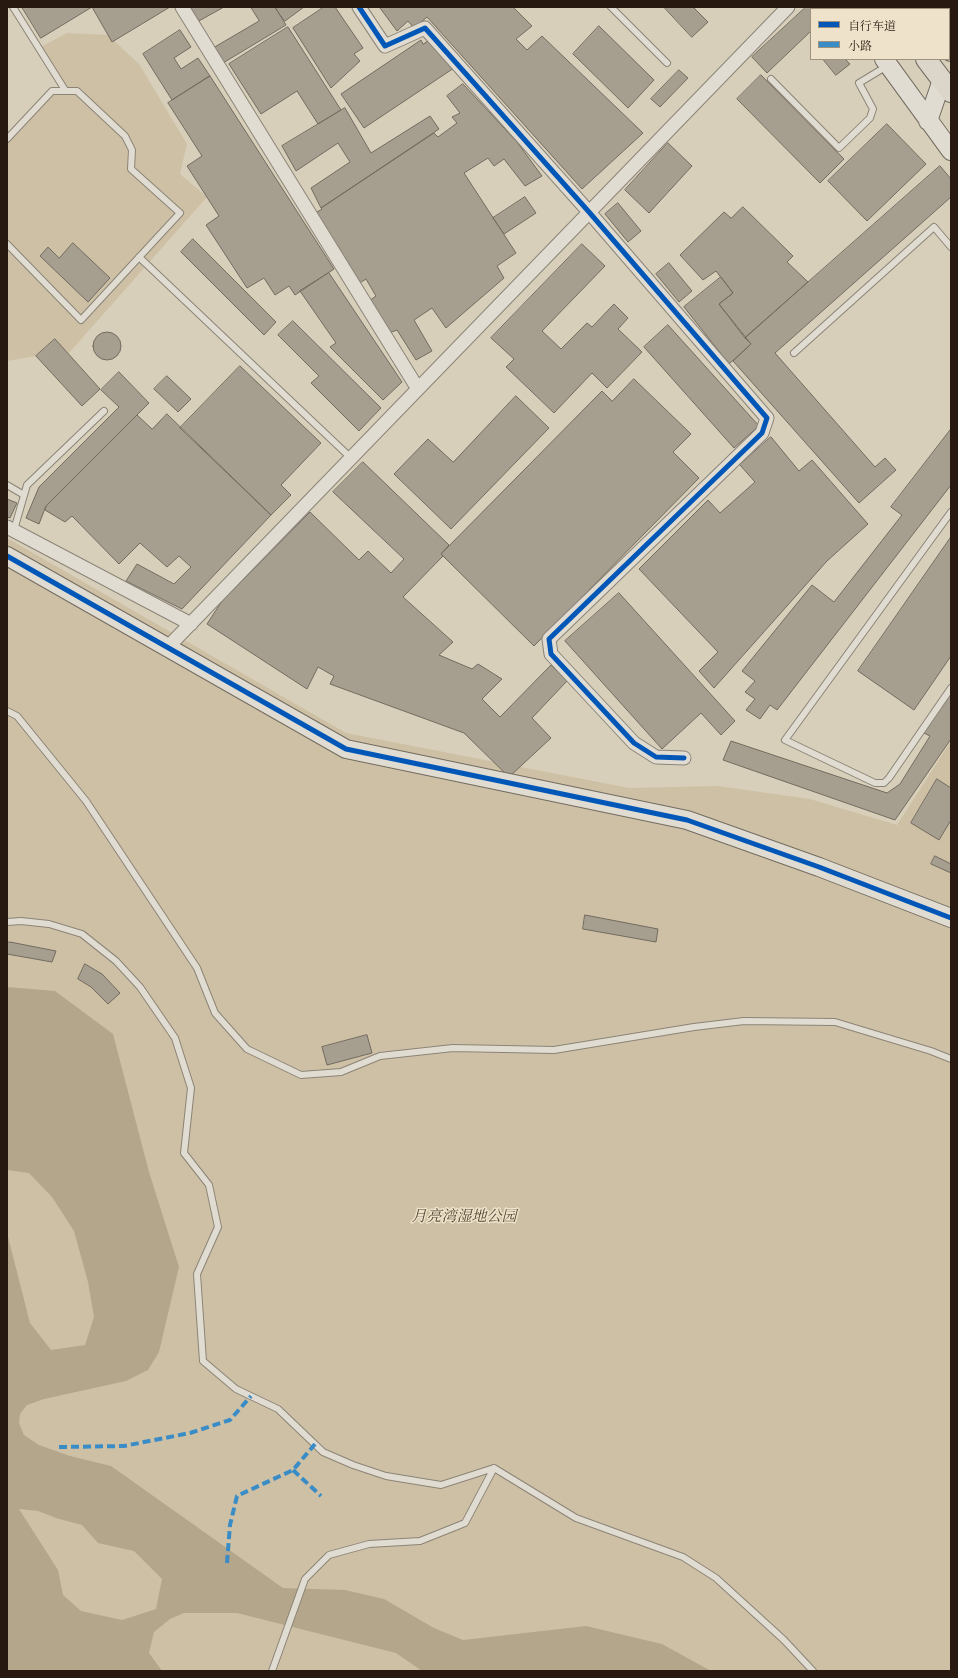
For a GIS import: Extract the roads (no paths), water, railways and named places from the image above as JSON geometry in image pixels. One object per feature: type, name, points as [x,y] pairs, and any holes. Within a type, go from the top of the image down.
[{"type":"main road","points":[[927,60],[946,86]]},
{"type":"street","points":[[182,7],[418,389]]},
{"type":"street","points":[[359,7],[385,46],[425,28],[589,212],[767,418],[762,433],[549,639],[551,654],[634,743],[656,757],[684,758]]},
{"type":"street","points":[[168,648],[788,7]]},
{"type":"street","points":[[890,61],[928,121],[951,151]]},
{"type":"street","points":[[928,121],[946,86]]},
{"type":"street","points":[[10,528],[191,624]]},
{"type":"street","points":[[7,556],[346,749],[687,820],[819,867],[951,918]]},
{"type":"lane","points":[[13,7],[65,90]]},
{"type":"lane","points":[[611,7],[667,62]]},
{"type":"lane","points":[[771,79],[839,148],[870,118],[873,109],[859,83],[890,61]]},
{"type":"lane","points":[[7,139],[52,91],[77,91],[125,136],[132,150],[131,169],[180,213],[81,320],[7,244]]},
{"type":"lane","points":[[794,353],[934,227],[951,247]]},
{"type":"lane","points":[[139,257],[351,458]]},
{"type":"lane","points":[[10,528],[27,485],[104,411]]},
{"type":"lane","points":[[7,485],[24,495]]},
{"type":"lane","points":[[951,512],[786,740],[875,784],[884,783],[889,778],[951,688]]},
{"type":"lane","points":[[7,711],[17,716],[86,801],[197,968],[216,1013],[247,1049],[301,1075],[341,1072],[380,1056],[453,1048],[554,1050],[694,1027],[744,1021],[835,1022],[931,1051],[951,1059]]},
{"type":"lane","points":[[7,922],[21,921],[49,924],[82,934],[116,961],[140,987],[176,1038],[191,1088],[184,1153],[209,1185],[218,1227],[197,1274],[202,1362],[236,1389],[278,1409],[323,1452],[386,1476],[441,1485],[494,1468],[576,1518],[683,1557],[716,1578],[784,1640],[813,1671]]},
{"type":"lane","points":[[272,1671],[305,1578],[328,1555],[369,1544],[420,1541],[465,1523],[494,1468]]},
{"type":"park label","name":"月亮湾湿地公园","points":[[464,1217]]}]
